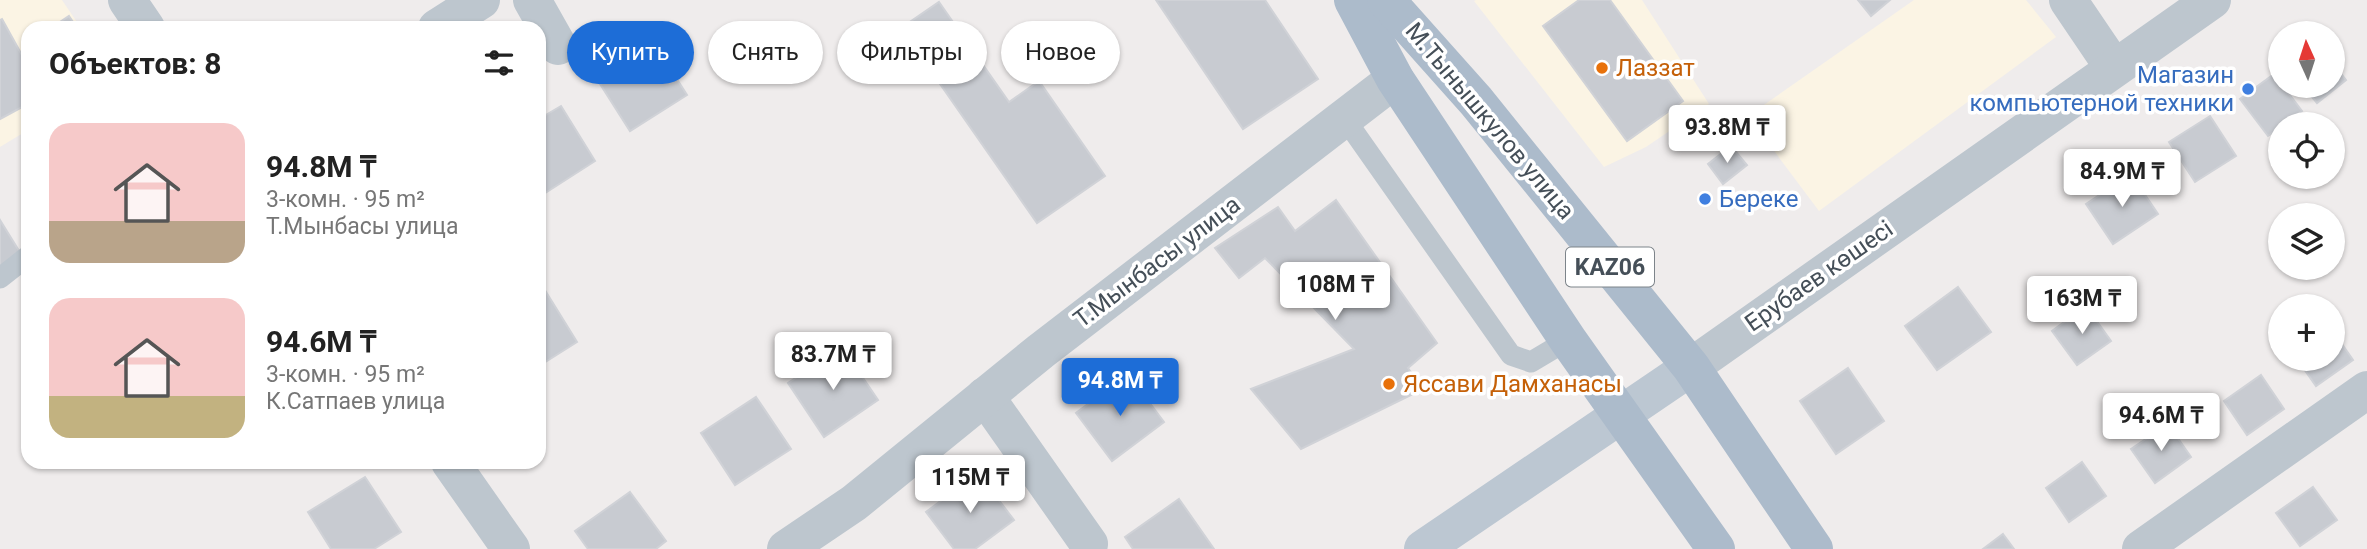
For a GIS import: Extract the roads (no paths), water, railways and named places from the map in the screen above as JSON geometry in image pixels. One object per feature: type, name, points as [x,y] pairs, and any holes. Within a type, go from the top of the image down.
[{"type":"main road","name":"М.Тынышкулов улица","points":[[1353,0],[1395,79],[1568,340],[1716,549]]},
{"type":"main road","name":"М.Тынышкулов улица","points":[[1386,0],[1476,101],[1691,367],[1814,549]]},
{"type":"main road","name":"Ерубаев көшесі","points":[[1423,549],[1691,367]]},
{"type":"street","points":[[127,0],[141,21]]},
{"type":"street","points":[[448,21],[481,0]]},
{"type":"street","points":[[532,0],[544,21]]},
{"type":"street","points":[[2068,0],[2114,68]]},
{"type":"street","name":"Ерубаев көшесі","points":[[1691,367],[2213,0]]},
{"type":"street","points":[[546,25],[558,46]]},
{"type":"street","name":"Т.Мынбасы улица","points":[[786,549],[854,503],[1041,351],[1395,79]]},
{"type":"street","points":[[2141,549],[2367,390]]},
{"type":"street","points":[[985,396],[1089,544],[1088,549]]},
{"type":"street","points":[[455,469],[511,549]]},
{"type":"lane","points":[[1345,119],[1511,355],[1531,362],[1568,340]]},
{"type":"lane","points":[[0,278],[21,262]]},
{"type":"place","name":"Лаззат","points":[[1602,68]]},
{"type":"place","name":"Магазин компьютерной техники","points":[[2248,89]]},
{"type":"place","name":"Береке","points":[[1705,199]]},
{"type":"place","name":"Яссави Дамханасы","points":[[1389,384]]}]
